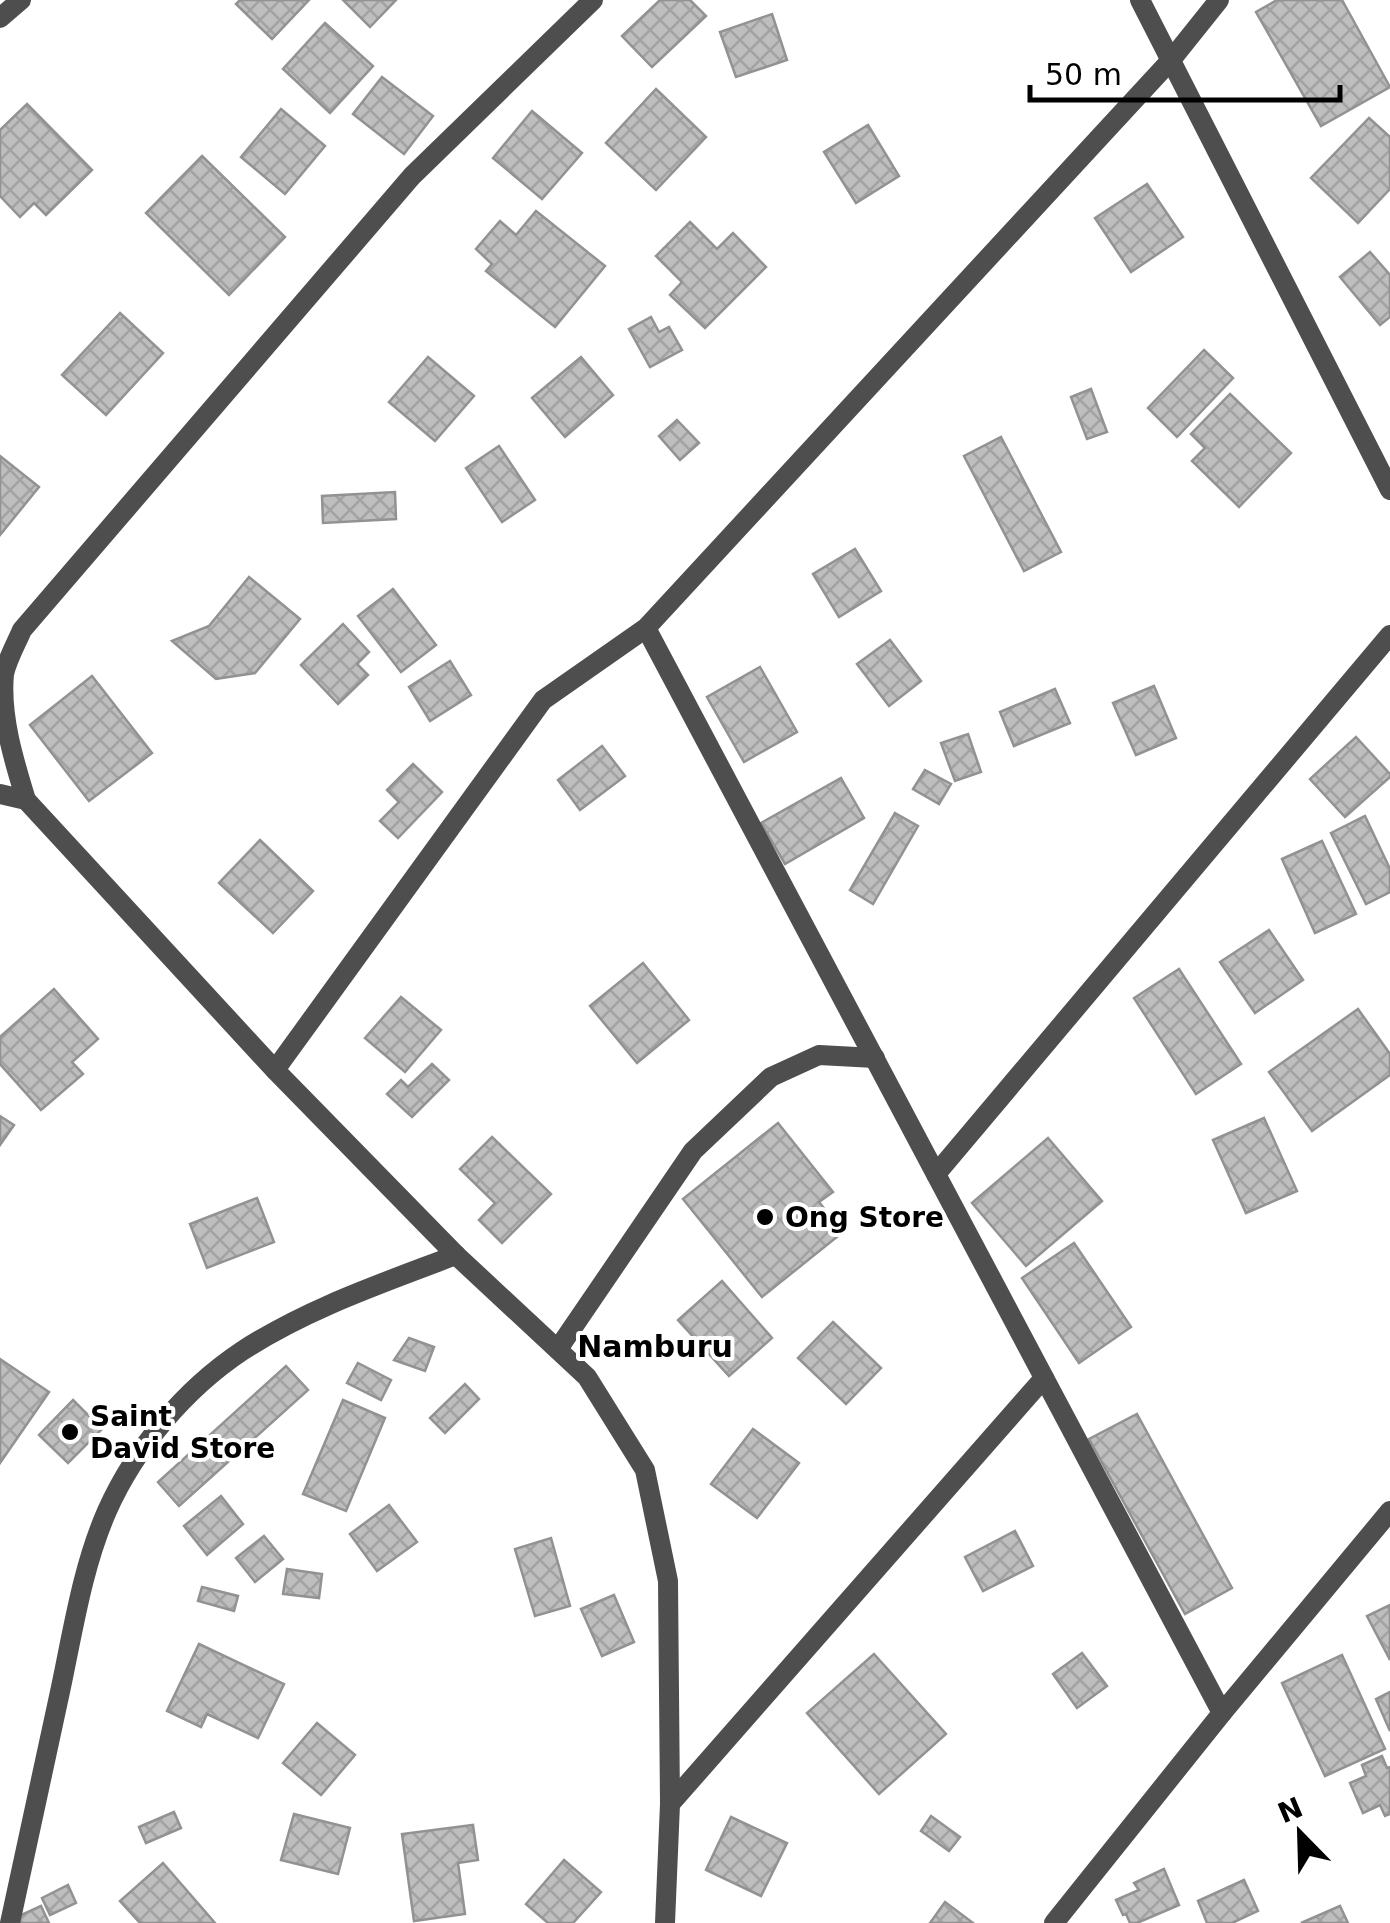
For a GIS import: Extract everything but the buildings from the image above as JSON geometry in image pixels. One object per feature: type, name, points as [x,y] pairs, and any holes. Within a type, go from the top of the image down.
[{"type":"street","points":[[0,18],[20,0]]},
{"type":"street","points":[[594,0],[412,176],[22,630],[4,673],[2,709],[26,800],[276,1070],[456,1256],[587,1378],[645,1470],[668,1582],[670,1804],[665,1923]]},
{"type":"street","points":[[1140,0],[1390,490]]},
{"type":"street","points":[[276,1070],[543,700],[646,628],[1171,60],[1218,0]]},
{"type":"street","points":[[646,628],[1222,1713]]},
{"type":"street","points":[[936,1174],[1390,635]]},
{"type":"street","points":[[0,794],[26,800]]},
{"type":"street","points":[[558,1349],[693,1151],[771,1077],[819,1055],[874,1058]]},
{"type":"street","points":[[10,1923],[85,1575],[107,1511],[134,1462],[203,1382],[241,1352],[350,1295],[456,1256]]},
{"type":"street","points":[[670,1804],[1044,1378]]},
{"type":"street","points":[[1054,1923],[1390,1510]]},
{"type":"place","name":"Ong Store","points":[[765,1217]]},
{"type":"place","name":"Saint David Store","points":[[70,1432]]},
{"type":"district","name":"Namburu","points":[[655,1347]]}]
